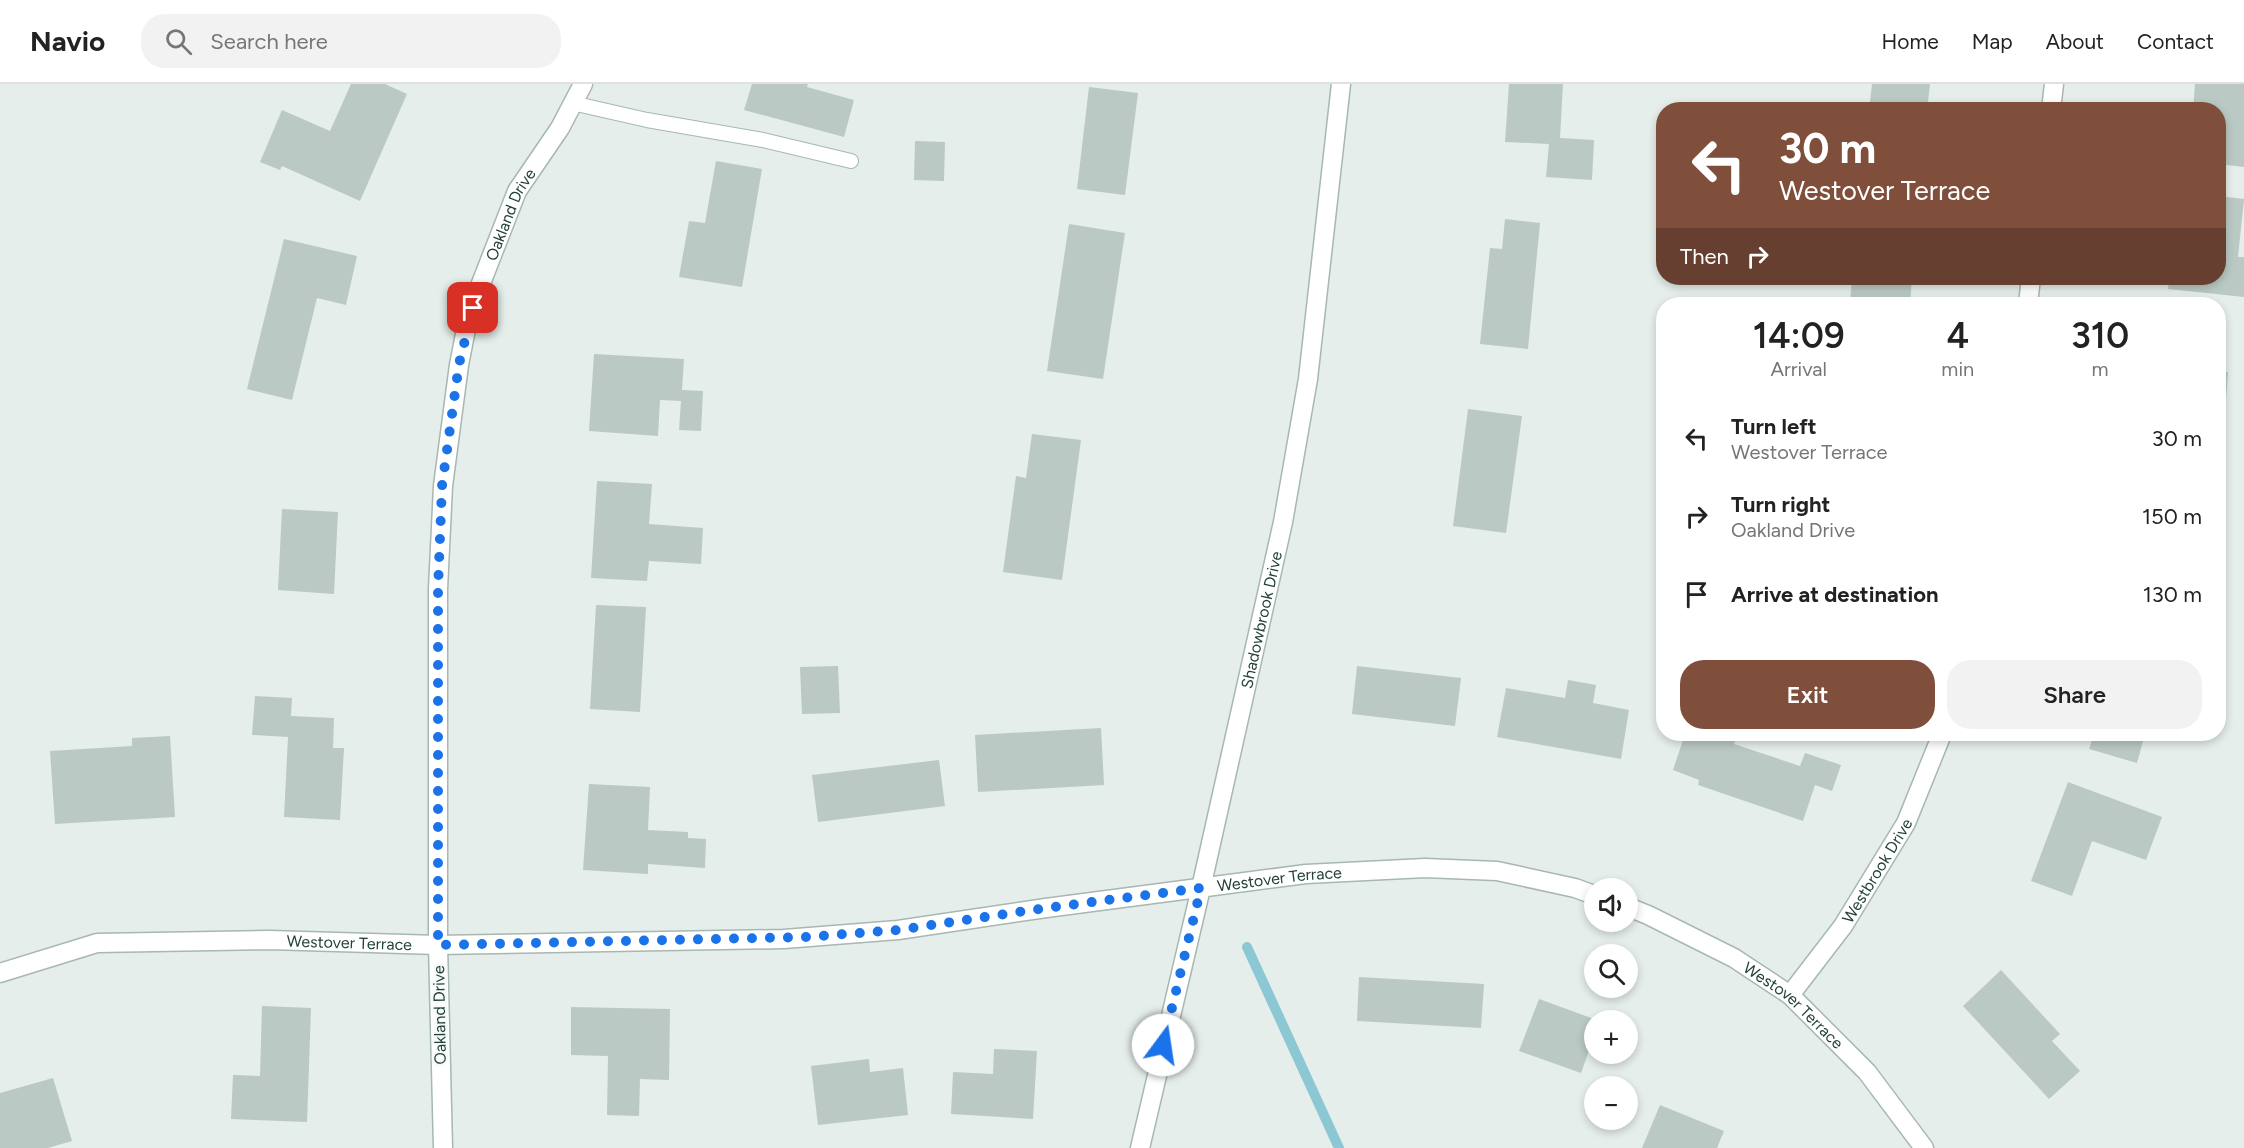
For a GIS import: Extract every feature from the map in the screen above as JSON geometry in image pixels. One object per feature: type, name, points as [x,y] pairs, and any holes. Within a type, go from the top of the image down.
[{"type":"street","name":"Oakland Drive","points":[[443,1148],[438,945],[438,589],[442,486],[459,364],[466,329],[480,286],[517,191],[560,128],[583,84]]},
{"type":"street","name":"Shadowbrook Drive","points":[[1140,1148],[1283,522],[1308,379],[1341,84]]},
{"type":"street","points":[[2052,102],[2054,84]]},
{"type":"street","name":"Westbrook Drive","points":[[1790,995],[1843,926],[1906,822],[1939,741]]},
{"type":"street","name":"Westover Terrace","points":[[0,973],[97,943],[269,940],[438,945],[807,937],[898,930],[1306,874],[1425,868],[1497,871],[1584,891]]},
{"type":"street","name":"Westover Terrace","points":[[1638,911],[1734,958],[1790,995],[1867,1072],[1924,1148]]},
{"type":"lane","points":[[572,104],[647,120],[763,140],[851,161]]},
{"type":"building","points":[[351,84],[385,84],[407,94],[360,201],[282,166],[280,170],[260,162],[282,110],[330,131]]},
{"type":"building","points":[[752,84],[808,84],[807,87],[854,100],[844,137],[744,110]]},
{"type":"building","points":[[1509,84],[1563,84],[1560,138],[1594,140],[1592,180],[1546,177],[1549,144],[1505,142]]},
{"type":"building","points":[[1872,84],[1930,84],[1928,102],[1870,102]]},
{"type":"building","points":[[2195,84],[2244,84],[2244,167],[2226,165],[2226,102],[2194,102]]},
{"type":"building","points":[[1089,87],[1138,93],[1125,195],[1077,189]]},
{"type":"building","points":[[915,141],[945,142],[944,181],[914,180]]},
{"type":"building","points":[[716,161],[762,169],[742,287],[679,277],[689,221],[705,223]]},
{"type":"building","points":[[2226,197],[2244,199],[2238,257],[2244,257],[2244,297],[2168,289],[2168,285],[2226,285]]},
{"type":"building","points":[[1505,219],[1540,223],[1528,349],[1480,344],[1490,248],[1502,249]]},
{"type":"building","points":[[1069,224],[1125,233],[1103,379],[1047,371]]},
{"type":"building","points":[[284,239],[357,256],[346,305],[317,298],[292,400],[247,389]]},
{"type":"building","points":[[1851,285],[1911,285],[1911,297],[1850,297]]},
{"type":"building","points":[[594,354],[684,359],[682,390],[703,391],[701,431],[679,430],[681,401],[660,400],[658,436],[589,431]]},
{"type":"building","points":[[2226,372],[2228,372],[2226,400]]},
{"type":"building","points":[[1468,409],[1522,416],[1506,533],[1453,526]]},
{"type":"building","points":[[1032,434],[1081,440],[1062,580],[1003,572],[1016,476],[1026,478]]},
{"type":"building","points":[[597,481],[652,484],[649,524],[703,528],[701,564],[649,561],[647,581],[591,578]]},
{"type":"building","points":[[282,509],[338,512],[334,594],[278,590]]},
{"type":"building","points":[[596,605],[646,607],[640,712],[590,709]]},
{"type":"building","points":[[838,666],[840,713],[802,714],[800,667]]},
{"type":"building","points":[[1357,666],[1461,678],[1455,726],[1352,714]]},
{"type":"building","points":[[1568,680],[1596,685],[1593,703],[1629,710],[1621,759],[1497,737],[1506,688],[1565,698]]},
{"type":"building","points":[[255,696],[292,698],[291,716],[334,718],[333,748],[344,748],[340,820],[284,817],[288,737],[252,735]]},
{"type":"building","points":[[1101,728],[1104,785],[978,792],[975,735]]},
{"type":"building","points":[[170,736],[175,817],[55,824],[50,751],[132,746],[132,738]]},
{"type":"building","points":[[1683,741],[1735,741],[1734,744],[1800,766],[1805,753],[1841,765],[1832,791],[1815,785],[1803,821],[1698,785],[1699,780],[1673,770]]},
{"type":"building","points":[[2092,741],[2143,741],[2137,763],[2089,749]]},
{"type":"building","points":[[939,760],[945,806],[818,822],[812,775]]},
{"type":"building","points":[[2068,782],[2162,817],[2146,860],[2092,841],[2072,896],[2031,881]]},
{"type":"building","points":[[589,784],[650,787],[648,830],[688,832],[688,838],[706,839],[705,868],[648,864],[648,874],[583,870]]},
{"type":"building","points":[[2001,970],[2060,1034],[2052,1041],[2080,1071],[2049,1099],[1963,1006]]},
{"type":"building","points":[[1359,977],[1484,984],[1481,1028],[1357,1021]]},
{"type":"building","points":[[1539,999],[1584,1015],[1584,1064],[1581,1073],[1519,1051]]},
{"type":"building","points":[[262,1006],[311,1008],[307,1122],[231,1119],[233,1075],[260,1076]]},
{"type":"building","points":[[571,1007],[670,1009],[669,1080],[640,1079],[639,1116],[607,1115],[608,1056],[571,1055]]},
{"type":"building","points":[[994,1049],[1037,1051],[1033,1119],[951,1114],[953,1072],[993,1074]]},
{"type":"building","points":[[869,1059],[870,1072],[903,1068],[908,1115],[818,1125],[811,1066]]},
{"type":"building","points":[[53,1078],[72,1141],[48,1148],[0,1148],[0,1093]]},
{"type":"building","points":[[1660,1105],[1724,1131],[1717,1148],[1642,1148]]},
{"type":"waterway","points":[[1247,947],[1339,1148]]},
{"type":"route","points":[[473,308],[459,364],[442,486],[438,589],[438,945],[784,939],[898,930],[1201,888],[1163,1045]]}]
